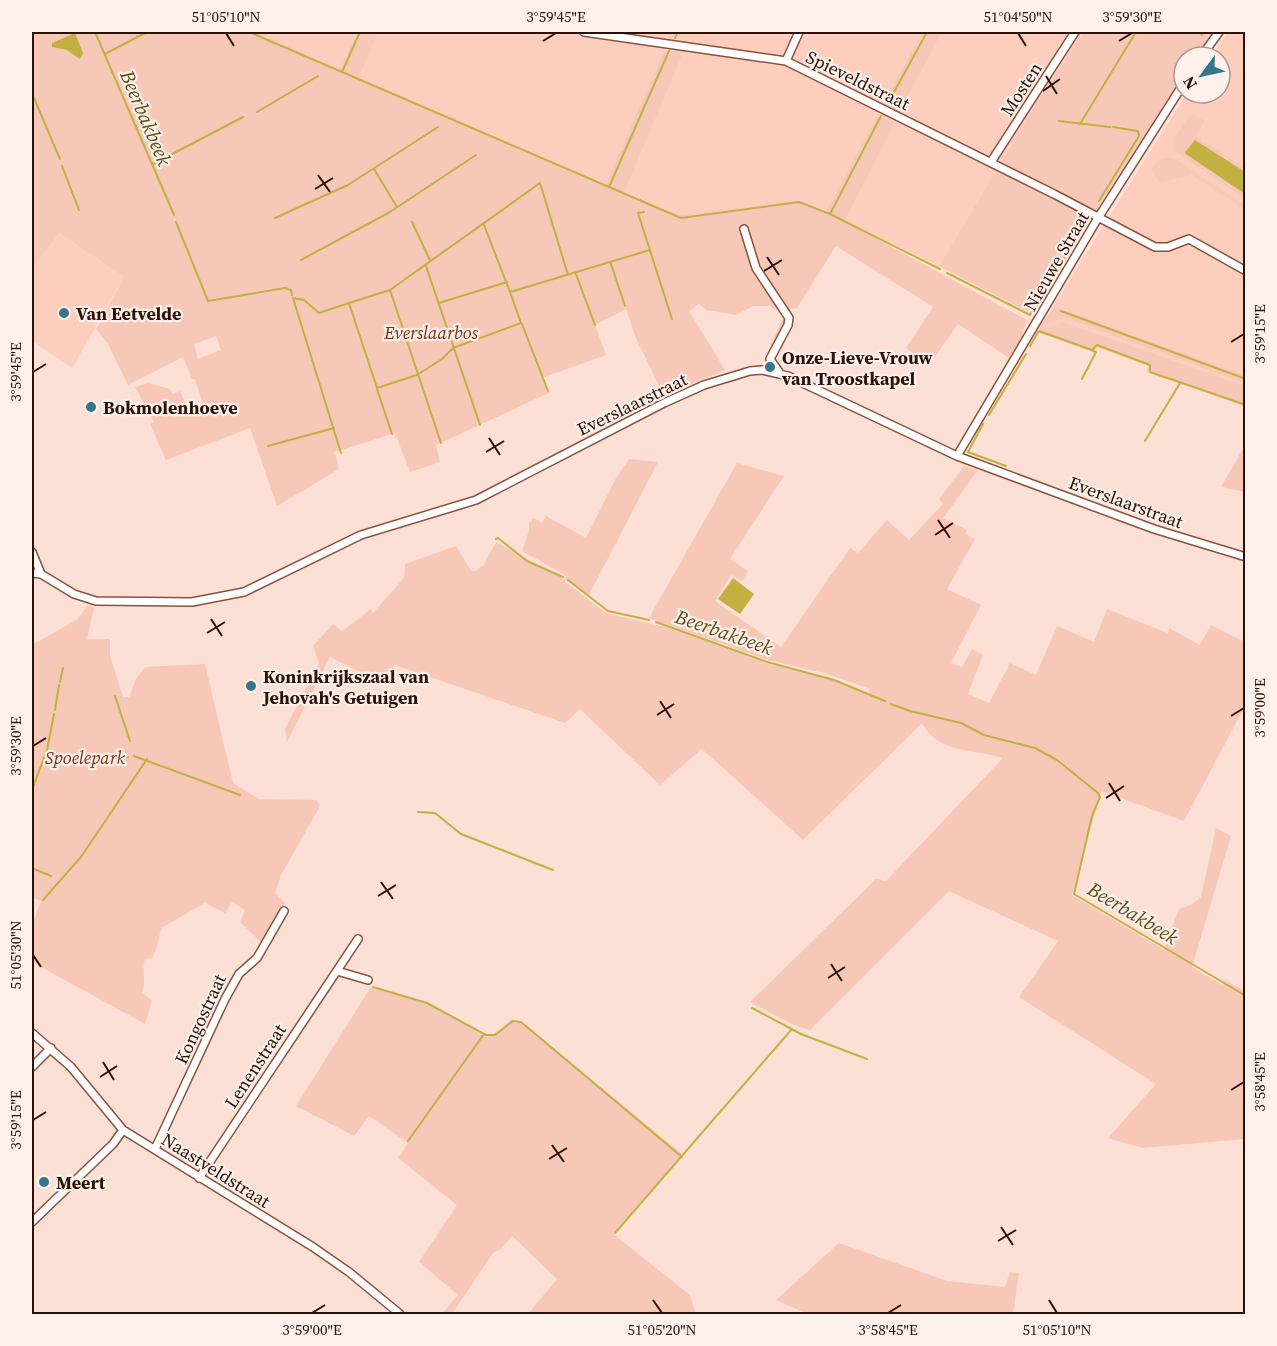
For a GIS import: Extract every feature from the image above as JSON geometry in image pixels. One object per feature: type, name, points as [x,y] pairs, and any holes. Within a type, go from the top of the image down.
[{"type":"street","name":"Spieveldstraat","points":[[584,32],[786,61],[991,162],[1155,247],[1168,247],[1189,239],[1199,242],[1245,271]]},
{"type":"street","points":[[786,61],[799,32]]},
{"type":"street","name":"Mosten","points":[[991,162],[1075,32]]},
{"type":"street","points":[[1210,45],[1219,32]]},
{"type":"street","name":"Nieuwe Straat","points":[[957,456],[1098,218],[1172,102]]},
{"type":"street","points":[[744,229],[756,268],[789,318],[788,325],[762,370]]},
{"type":"street","points":[[770,359],[779,372]]},
{"type":"street","name":"Everslaarstraat","points":[[32,573],[41,573],[91,600],[158,603],[192,602],[227,597],[244,592],[362,535],[476,500],[683,394],[724,378],[762,370],[779,372],[957,456],[1154,529],[1245,557]]},
{"type":"street","points":[[32,552],[41,573]]},
{"type":"street","name":"Kongostraat","points":[[155,1149],[225,999],[239,974],[257,958],[284,911]]},
{"type":"street","name":"Lenenstraat","points":[[199,1178],[358,939]]},
{"type":"street","points":[[337,971],[368,980]]},
{"type":"street","name":"Naastveldstraat","points":[[32,1033],[72,1067],[123,1130],[313,1247],[349,1272],[400,1314]]},
{"type":"street","points":[[32,1067],[51,1048]]},
{"type":"street","points":[[32,1222],[113,1144],[123,1130]]},
{"type":"shaded area","points":[[253,32],[1084,32],[1030,113],[939,266],[820,208],[795,201],[679,215]]},
{"type":"shaded area","points":[[1228,32],[1245,32],[1245,406],[1147,372],[1149,366],[1097,347],[1093,352],[1037,332],[1179,105],[1232,105],[1232,45],[1219,45]]},
{"type":"shaded area","points":[[75,33],[83,53],[80,59],[67,50],[52,47],[52,43]]},
{"type":"shaded area","points":[[1195,140],[1245,172],[1245,194],[1186,154],[1185,152]]},
{"type":"shaded area","points":[[59,233],[124,277],[72,368],[32,341],[32,270]]},
{"type":"shaded area","points":[[733,578],[754,594],[740,614],[718,599]]},
{"type":"green space","name":"Everslaarbos","points":[[32,32],[259,32],[259,34],[340,69],[358,32],[378,32],[359,77],[606,184],[664,51],[683,53],[624,192],[679,215],[795,201],[826,211],[878,115],[894,124],[845,220],[840,219],[1027,320],[1020,340],[1009,358],[958,324],[929,365],[906,348],[933,307],[836,246],[797,308],[790,309],[792,315],[790,328],[774,360],[766,356],[783,318],[780,311],[770,306],[753,306],[736,315],[706,310],[699,304],[689,311],[725,370],[664,396],[635,336],[626,309],[595,325],[606,355],[544,377],[549,393],[436,445],[440,462],[410,472],[395,433],[335,452],[339,469],[277,506],[250,428],[166,460],[150,424],[154,422],[135,387],[148,383],[170,389],[173,394],[180,391],[189,411],[203,405],[195,379],[192,379],[183,357],[128,385],[108,344],[96,329],[124,277],[59,233],[32,270]],"holes":[[[216,336],[221,350],[198,359],[194,344]]]},
{"type":"green space","points":[[923,32],[942,32],[900,110],[884,102]]},
{"type":"green space","points":[[1084,32],[1215,32],[1206,45],[1172,45],[1172,96],[1028,312],[939,266],[1030,113]]},
{"type":"green space","points":[[1194,115],[1205,121],[1196,136],[1245,168],[1245,199],[1175,151],[1174,139],[1189,116]]},
{"type":"green space","points":[[1166,157],[1177,160],[1245,205],[1245,210],[1192,175],[1160,182],[1151,170],[1158,160]]},
{"type":"green space","points":[[1055,307],[1245,376],[1245,383],[1065,318],[1042,324]]},
{"type":"green space","points":[[1063,322],[1245,386],[1245,406],[1147,372],[1149,366],[1097,347],[1093,352],[1037,332],[1041,327],[1049,328]]},
{"type":"green space","points":[[1245,445],[1245,492],[1221,487]]},
{"type":"green space","points":[[629,459],[658,462],[589,595],[566,580],[565,582],[606,613],[669,628],[768,664],[829,679],[869,695],[870,689],[824,673],[768,660],[649,618],[737,463],[784,476],[730,559],[748,571],[742,581],[731,575],[715,601],[781,647],[850,548],[858,553],[887,520],[909,540],[943,504],[939,499],[964,466],[978,470],[943,518],[967,530],[965,534],[975,539],[947,589],[981,605],[951,663],[962,667],[972,649],[983,655],[968,694],[989,703],[1010,663],[1036,675],[1057,626],[1094,642],[1107,609],[1168,633],[1169,628],[1200,645],[1211,625],[1245,642],[1245,706],[1184,821],[1101,791],[1072,895],[1164,950],[1179,909],[1191,905],[1201,897],[1216,828],[1231,836],[1192,967],[1222,985],[1225,980],[1245,991],[1245,1139],[1142,1148],[1108,1138],[1156,1084],[1019,997],[1058,941],[949,891],[810,1030],[794,1025],[750,1002],[876,879],[886,881],[1003,758],[947,745],[929,733],[922,723],[803,840],[702,749],[660,785],[580,709],[565,723],[395,665],[383,683],[330,657],[287,742],[285,729],[319,663],[313,646],[333,624],[342,631],[371,609],[373,613],[404,578],[405,564],[456,546],[471,571],[476,571],[484,565],[496,542],[565,580],[567,576],[522,551],[529,531],[529,523],[534,518],[542,523],[546,516],[586,538],[615,480]]},
{"type":"green space","name":"Spoelepark","points":[[88,605],[94,607],[87,639],[110,639],[110,656],[123,697],[129,697],[136,679],[145,667],[205,664],[233,783],[259,799],[317,800],[320,806],[281,875],[275,893],[285,903],[262,943],[240,922],[245,910],[232,902],[225,913],[205,903],[163,927],[152,958],[145,959],[144,963],[142,992],[152,1001],[145,1024],[32,962],[32,925],[41,901],[32,897],[32,645],[78,619]]},
{"type":"green space","points":[[371,987],[402,995],[445,1012],[485,1037],[494,1034],[512,1019],[522,1022],[682,1154],[613,1234],[690,1295],[696,1314],[528,1314],[557,1279],[512,1236],[501,1249],[493,1253],[452,1314],[442,1314],[458,1295],[419,1262],[457,1205],[398,1158],[408,1143],[369,1116],[354,1136],[296,1106]]},
{"type":"green space","points":[[839,1243],[947,1281],[1005,1287],[1010,1272],[1019,1273],[1013,1314],[808,1314],[776,1300]]},
{"type":"waterway","name":"Beerbakbeek","points":[[95,32],[174,215]]},
{"type":"waterway","points":[[105,54],[147,32]]},
{"type":"waterway","points":[[249,32],[609,187],[669,51]]},
{"type":"waterway","points":[[342,72],[360,32]]},
{"type":"waterway","points":[[675,38],[678,32]]},
{"type":"waterway","points":[[888,103],[927,32]]},
{"type":"waterway","points":[[1080,124],[1136,32]]},
{"type":"waterway","points":[[257,112],[318,76]]},
{"type":"waterway","points":[[34,98],[60,159]]},
{"type":"waterway","points":[[609,187],[681,218],[799,202],[830,214],[881,116]]},
{"type":"waterway","points":[[153,164],[243,117]]},
{"type":"waterway","points":[[1059,121],[1110,127]]},
{"type":"waterway","points":[[275,218],[348,185],[438,127]]},
{"type":"waterway","points":[[1099,201],[1139,136],[1138,131],[1113,127]]},
{"type":"waterway","points":[[301,260],[390,212],[476,155]]},
{"type":"waterway","points":[[62,166],[79,210]]},
{"type":"waterway","points":[[374,169],[397,207]]},
{"type":"waterway","points":[[349,303],[390,290],[540,183],[568,275]]},
{"type":"waterway","points":[[644,212],[638,213],[672,319]]},
{"type":"waterway","points":[[830,214],[940,269]]},
{"type":"waterway","name":"Beerbakbeek","points":[[176,222],[208,301],[285,288],[291,290],[292,295]]},
{"type":"waterway","points":[[412,222],[430,260]]},
{"type":"waterway","points":[[484,225],[510,292]]},
{"type":"waterway","points":[[947,273],[1030,315],[1084,226]]},
{"type":"waterway","points":[[341,453],[293,298],[304,300],[319,313],[349,303],[377,388],[417,375],[442,359],[453,348],[521,323],[510,292],[650,250]]},
{"type":"waterway","points":[[611,264],[625,306]]},
{"type":"waterway","points":[[426,266],[480,425]]},
{"type":"waterway","points":[[576,274],[595,325]]},
{"type":"waterway","points":[[439,303],[507,282]]},
{"type":"waterway","points":[[390,290],[441,443]]},
{"type":"waterway","points":[[1061,311],[1246,379]]},
{"type":"waterway","points":[[522,324],[548,391]]},
{"type":"waterway","points":[[1030,346],[1039,331],[1092,350],[1097,345],[1150,365],[1150,372],[1246,405]]},
{"type":"waterway","points":[[1082,379],[1096,352],[1093,351]]},
{"type":"waterway","points":[[989,415],[1026,354]]},
{"type":"waterway","points":[[1145,441],[1180,383]]},
{"type":"waterway","points":[[377,389],[392,434]]},
{"type":"waterway","points":[[983,424],[968,452],[1006,466]]},
{"type":"waterway","points":[[268,446],[334,428]]},
{"type":"waterway","name":"Beerbakbeek","points":[[496,539],[498,538],[527,561],[563,577]]},
{"type":"waterway","name":"Beerbakbeek","points":[[568,580],[608,611],[649,620]]},
{"type":"waterway","name":"Beerbakbeek","points":[[656,622],[767,662],[834,680],[885,701]]},
{"type":"waterway","points":[[60,682],[63,668]]},
{"type":"waterway","points":[[55,710],[59,685]]},
{"type":"waterway","points":[[115,696],[130,741]]},
{"type":"waterway","name":"Beerbakbeek","points":[[891,704],[961,723],[984,735],[1035,748],[1057,760],[1098,793],[1100,797],[1092,816],[1074,894],[1246,996]]},
{"type":"waterway","points":[[32,790],[47,750],[54,714]]},
{"type":"waterway","points":[[134,756],[240,795]]},
{"type":"waterway","points":[[59,759],[128,757]]},
{"type":"waterway","points":[[43,900],[81,857],[147,759]]},
{"type":"waterway","points":[[418,812],[435,813],[461,834],[553,870]]},
{"type":"waterway","points":[[32,868],[51,876]]},
{"type":"waterway","points":[[373,987],[427,1003],[486,1035],[495,1035],[513,1021],[521,1022],[682,1157]]},
{"type":"waterway","points":[[752,1008],[801,1034],[867,1059]]},
{"type":"waterway","points":[[615,1233],[792,1029]]},
{"type":"waterway","points":[[408,1141],[484,1034]]},
{"type":"place","name":"Van Eetvelde","points":[[64,313]]},
{"type":"place","name":"Onze-Lieve-Vrouw van Troostkapel","points":[[770,367]]},
{"type":"place","name":"Bokmolenhoeve","points":[[91,407]]},
{"type":"place","name":"Koninkrijkszaal van Jehovah's Getuigen","points":[[251,686]]},
{"type":"place","name":"Meert","points":[[44,1182]]}]
